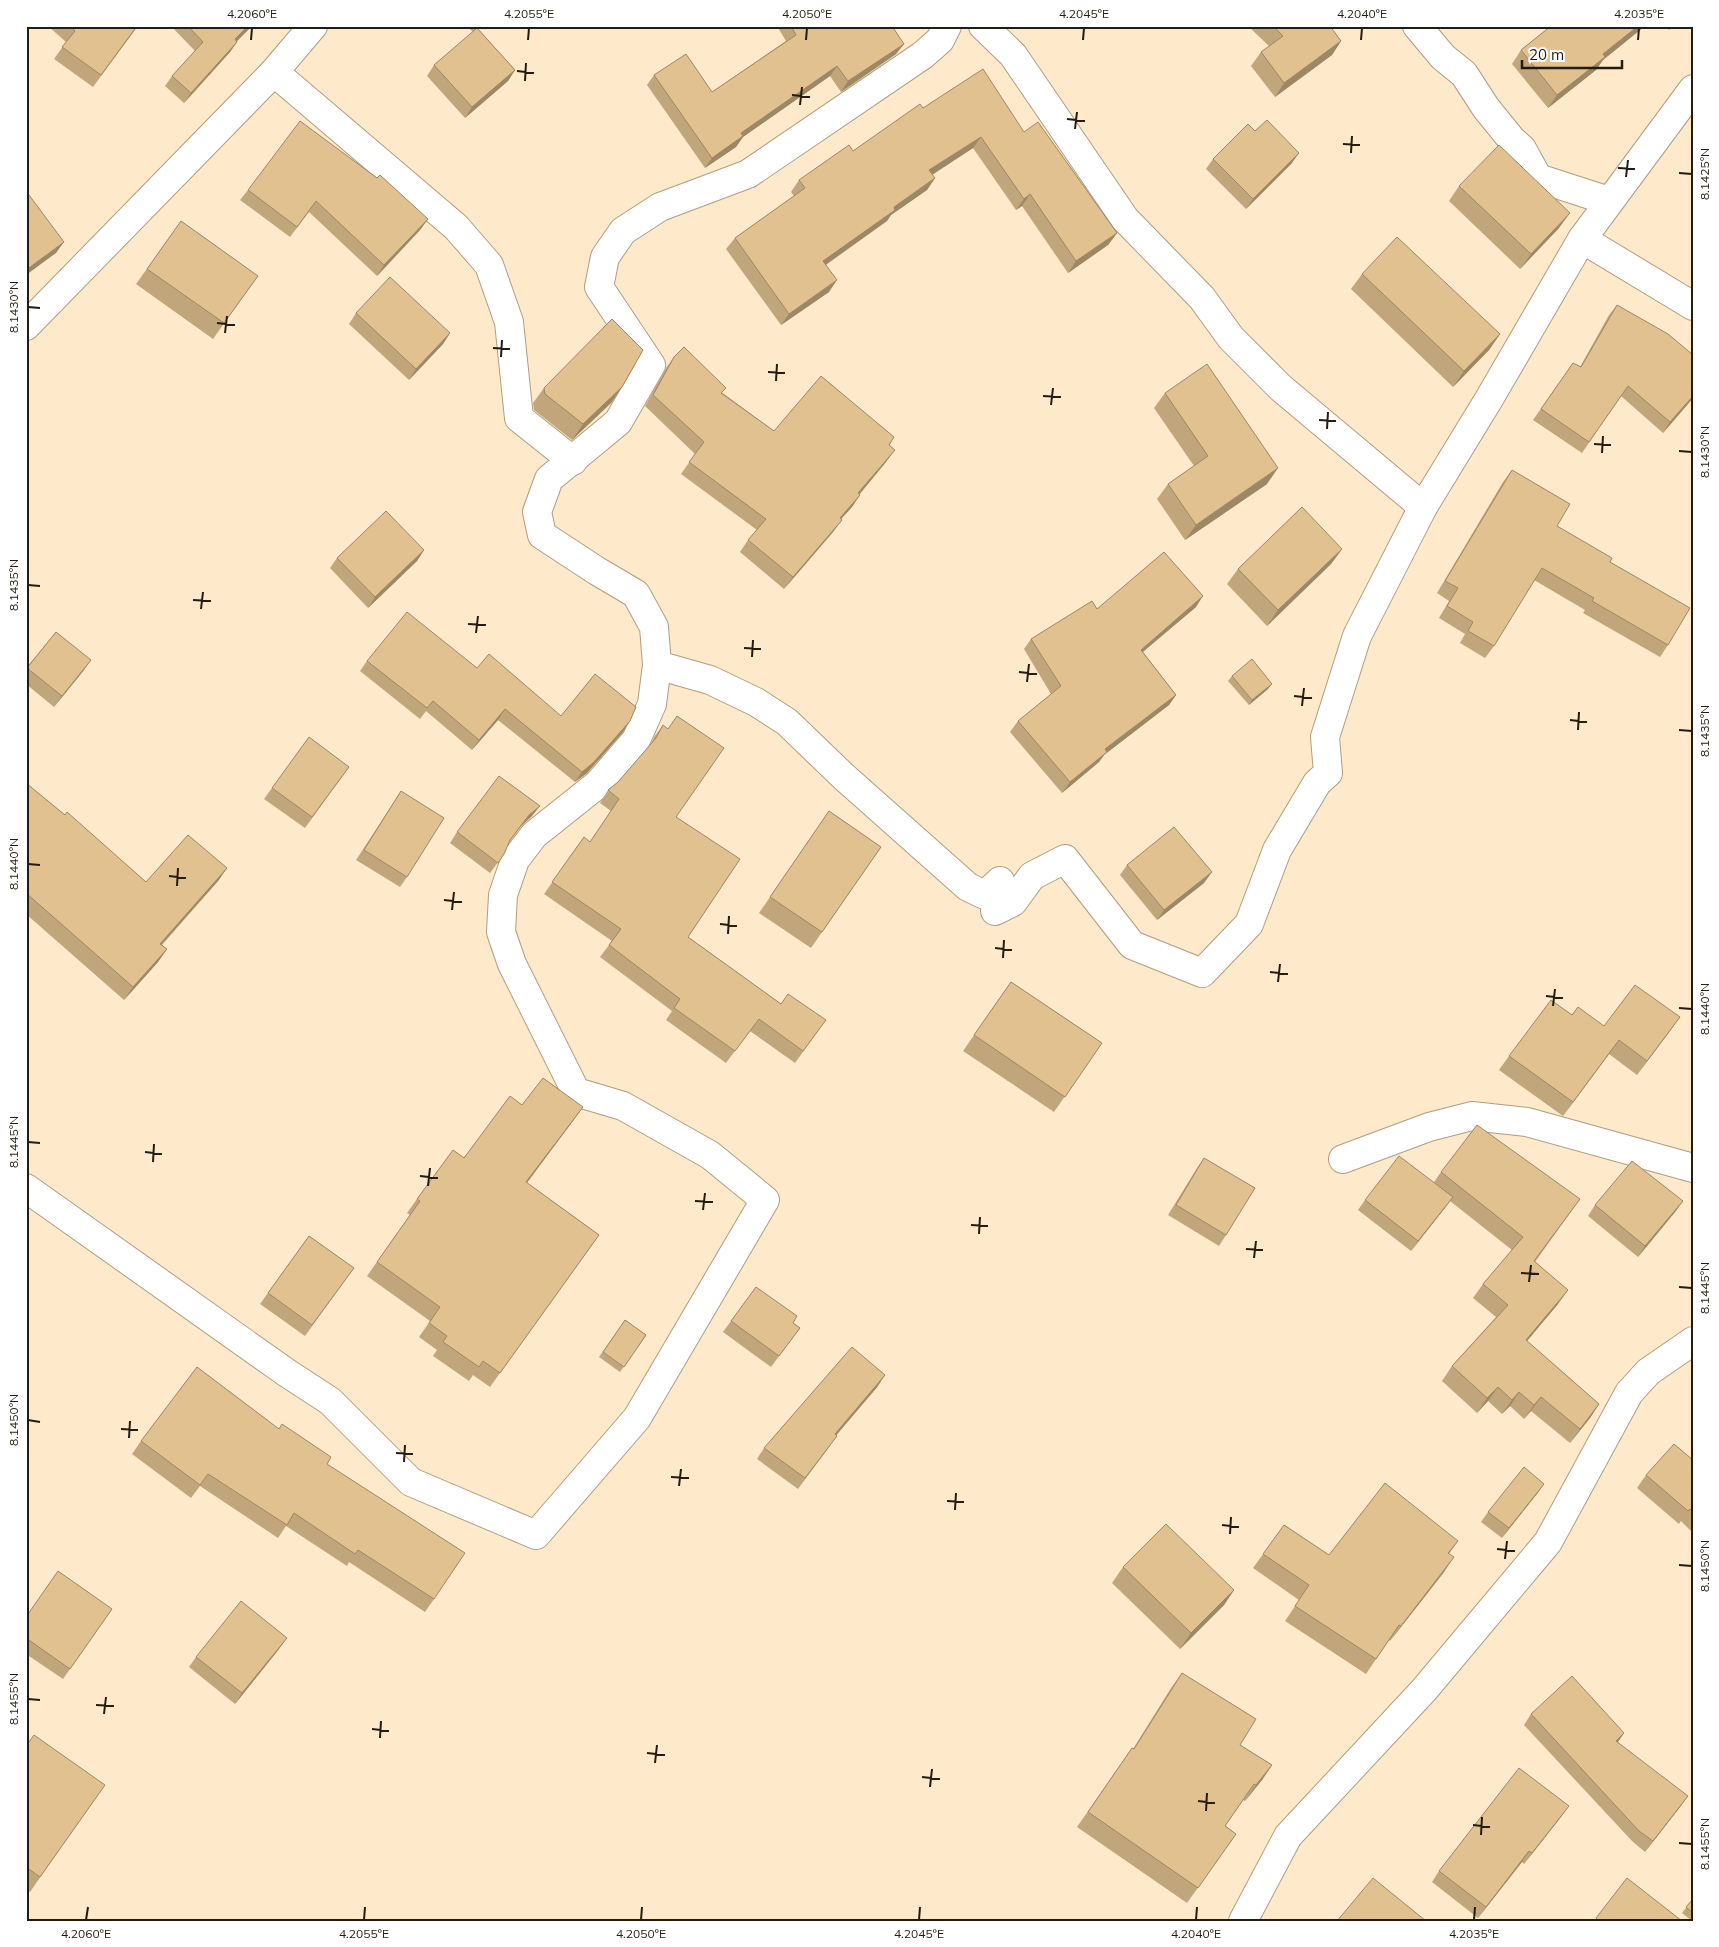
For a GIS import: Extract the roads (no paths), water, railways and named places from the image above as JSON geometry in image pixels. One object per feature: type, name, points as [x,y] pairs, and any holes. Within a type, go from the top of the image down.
[{"type":"street","points":[[26,326],[274,72],[313,26]]},
{"type":"street","points":[[26,1188],[287,1373],[330,1401],[411,1482],[536,1535],[637,1418],[765,1200],[710,1155],[623,1106],[576,1092],[512,964],[501,932],[504,895],[516,860],[534,835],[598,784],[636,740],[652,704],[657,665],[654,627],[636,594],[542,535],[538,512],[549,480],[618,422],[651,365],[599,287],[605,257],[623,232],[660,207],[748,174],[923,54],[940,40],[947,26]]},
{"type":"street","points":[[983,26],[1013,55],[1125,219],[1202,298],[1231,338],[1281,388],[1423,507]]},
{"type":"street","points":[[1416,26],[1443,57],[1464,74],[1491,114],[1522,149],[1538,178],[1610,201]]},
{"type":"street","points":[[274,72],[456,228],[489,265],[509,322],[519,418],[572,461]]},
{"type":"street","points":[[657,665],[710,680],[756,702],[787,722],[843,776],[968,887],[985,895],[1000,881],[995,911],[1013,902],[1032,876],[1065,859],[1132,945],[1202,972],[1249,924],[1277,850],[1317,783],[1328,772],[1325,737],[1357,636],[1423,507],[1489,399],[1582,239],[1693,89]]},
{"type":"street","points":[[1582,239],[1693,306]]},
{"type":"street","points":[[1343,1159],[1429,1127],[1472,1116],[1527,1122],[1693,1168]]},
{"type":"street","points":[[1243,1921],[1288,1836],[1424,1690],[1548,1542],[1630,1393],[1648,1372],[1693,1341]]}]
